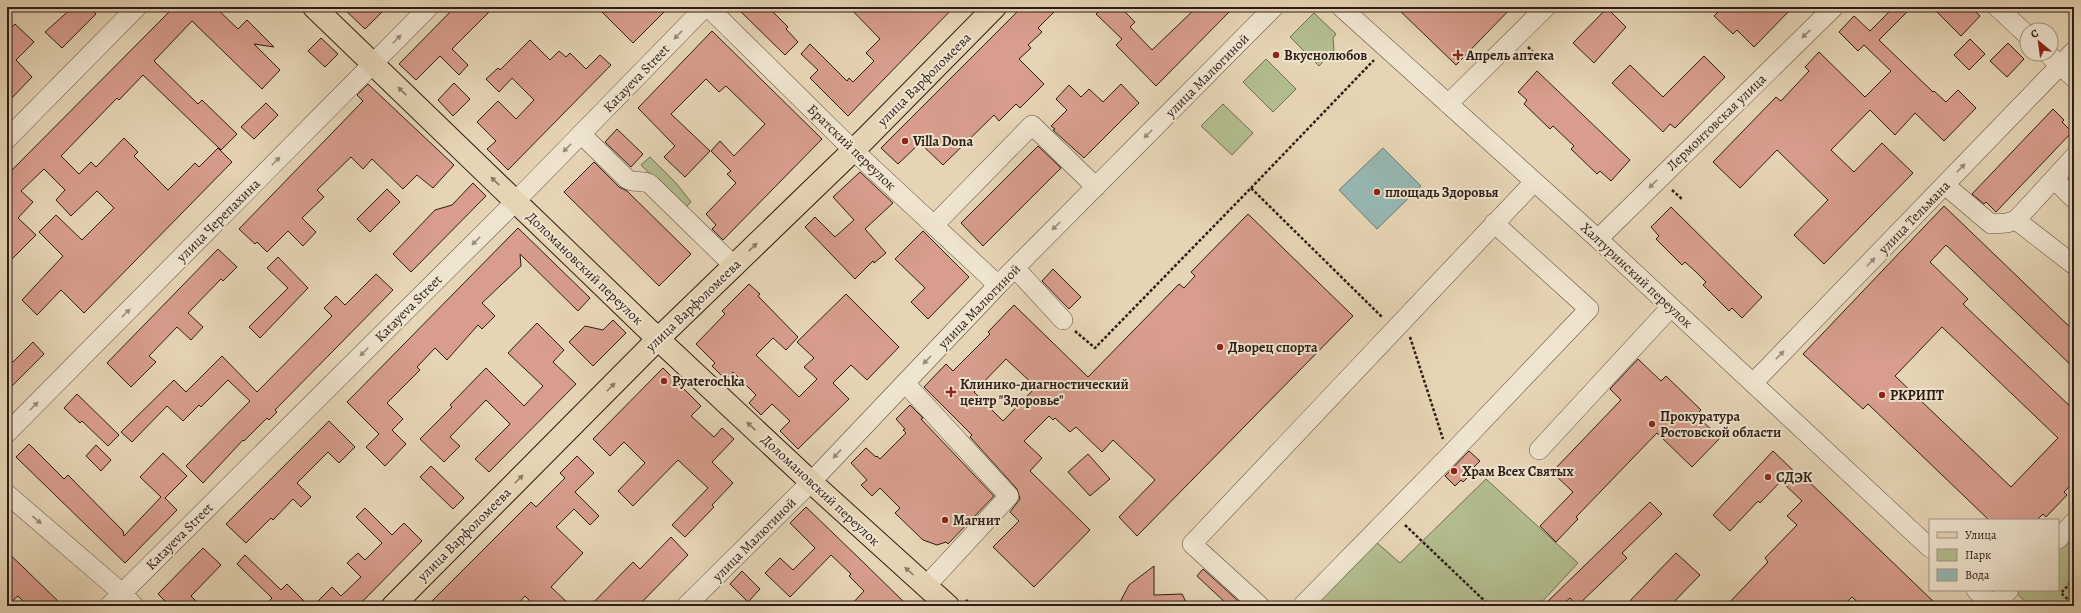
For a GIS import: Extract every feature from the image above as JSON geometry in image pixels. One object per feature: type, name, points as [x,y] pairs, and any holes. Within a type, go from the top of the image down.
[{"type":"main road","name":"Доломановский переулок","points":[[314,7],[658,339],[811,482],[948,606]]},
{"type":"main road","name":"улица Варфоломеева","points":[[393,606],[658,339],[854,150],[995,7]]},
{"type":"street","points":[[7,138],[137,7]]},
{"type":"street","name":"улица Черепахина","points":[[7,433],[429,7]]},
{"type":"street","name":"Katayeva Street","points":[[109,606],[128,599],[705,7]]},
{"type":"street","name":"Братский переулок","points":[[708,7],[854,150],[998,285]]},
{"type":"street","name":"улица Малюгиной","points":[[686,606],[811,482],[998,285],[1274,7]]},
{"type":"street","name":"Халтуринский переулок","points":[[1341,7],[1598,239],[1929,547]]},
{"type":"street","points":[[1448,104],[1546,7]]},
{"type":"street","name":"Лермонтовская улица","points":[[1598,239],[1834,7]]},
{"type":"street","points":[[1997,7],[2019,28]]},
{"type":"street","name":"улица Тельмана","points":[[1753,383],[2074,52]]},
{"type":"street","points":[[934,225],[1032,125],[1096,187]]},
{"type":"street","points":[[581,134],[627,179],[630,181],[647,182],[651,184],[734,266]]},
{"type":"street","points":[[1945,185],[1991,224],[2007,223],[2016,220],[2074,157]]},
{"type":"street","points":[[2054,179],[2074,199]]},
{"type":"street","points":[[1260,606],[1192,544],[1399,323],[1534,182]]},
{"type":"street","points":[[2016,220],[2074,264]]},
{"type":"street","points":[[1302,606],[1393,514],[1589,309],[1494,223]]},
{"type":"street","points":[[1015,268],[1063,320]]},
{"type":"street","points":[[1539,450],[1671,307]]},
{"type":"street","points":[[905,383],[1009,496],[926,586]]},
{"type":"street","points":[[7,494],[128,599]]},
{"type":"street","points":[[2059,538],[2074,522]]},
{"type":"street","points":[[1977,591],[1993,606],[2008,591]]},
{"type":"path","points":[[1063,320],[1095,348],[1386,48]]},
{"type":"path","points":[[1251,188],[1399,323],[1449,456]]},
{"type":"path","points":[[1393,514],[1490,606]]},
{"type":"path","points":[[2072,605],[2061,593],[2074,579]]},
{"type":"green space","points":[[1314,13],[1336,34],[1333,38],[1334,50],[1319,66],[1290,37]]},
{"type":"green space","points":[[1266,59],[1296,89],[1273,112],[1243,82]]},
{"type":"green space","points":[[1223,104],[1253,133],[1232,155],[1201,126]]},
{"type":"green space","points":[[650,157],[676,183],[691,202],[685,208],[641,165]]},
{"type":"green space","points":[[1486,479],[1578,563],[1538,606],[1312,606],[1376,542],[1400,563]]},
{"type":"green space","points":[[2074,530],[2074,606],[2030,606],[2015,592],[2059,591],[2059,546]]},
{"type":"water","points":[[1383,148],[1421,186],[1377,229],[1339,190]]},
{"type":"building","points":[[73,7],[89,7],[96,14],[62,48],[45,32]]},
{"type":"building","points":[[174,7],[215,7],[238,29],[247,20],[274,47],[254,44],[280,70],[262,89],[192,21],[154,61],[198,104],[202,100],[237,134],[221,150],[143,75],[119,100],[117,98],[61,156],[79,174],[91,162],[96,167],[124,138],[138,152],[134,156],[168,190],[195,163],[199,167],[218,148],[232,162],[84,313],[61,290],[37,315],[22,300],[63,256],[39,232],[56,215],[82,240],[114,208],[97,191],[71,216],[56,200],[65,190],[44,169],[21,191],[33,202],[18,218],[36,235],[7,264],[7,175]]},
{"type":"building","points":[[342,7],[387,7],[365,29]]},
{"type":"building","points":[[455,7],[494,7],[452,49],[468,65],[459,75],[440,56],[416,80],[399,64]]},
{"type":"building","points":[[597,7],[669,7],[633,43]]},
{"type":"building","points":[[736,7],[768,7],[788,27],[786,29],[798,42],[785,55]]},
{"type":"building","points":[[849,7],[954,7],[848,116],[810,78],[818,70],[801,54],[810,44],[847,81],[849,78],[853,82],[874,61],[866,53],[880,39]]},
{"type":"building","points":[[1022,7],[1059,7],[1038,28],[1042,32],[1028,45],[1031,48],[1019,59],[1044,84],[1020,108],[1016,104],[999,121],[994,115],[943,165],[920,143],[898,164],[881,148]]},
{"type":"building","points":[[1103,7],[1120,7],[1135,22],[1130,27],[1152,50],[1197,7],[1234,7],[1156,86],[1116,45],[1122,39],[1096,14]]},
{"type":"building","points":[[1396,7],[1512,7],[1456,65]]},
{"type":"building","points":[[1723,7],[1793,7],[1754,47],[1737,30],[1733,34],[1714,16]]},
{"type":"building","points":[[1894,7],[1912,7],[1879,40],[1933,92],[1934,91],[1946,102],[1958,90],[1976,108],[1944,141],[1915,113],[1895,135],[1870,110],[1831,150],[1854,172],[1882,143],[1913,173],[1824,264],[1794,235],[1828,200],[1777,150],[1740,188],[1713,162],[1776,97],[1781,101],[1809,71],[1805,67],[1819,52],[1865,97],[1891,71],[1864,45],[1858,51],[1839,32],[1854,16],[1870,31]]},
{"type":"building","points":[[1932,7],[1971,7],[1980,16],[1961,36]]},
{"type":"building","points":[[1607,8],[1626,27],[1594,63],[1573,43]]},
{"type":"building","points":[[15,24],[34,42],[16,60],[32,77],[7,103],[7,32]]},
{"type":"building","points":[[712,31],[822,139],[723,240],[712,229],[716,225],[706,214],[736,183],[727,174],[731,171],[711,151],[720,141],[734,156],[765,124],[726,86],[719,92],[706,79],[671,114],[710,151],[685,177],[664,157],[675,146],[638,108]]},
{"type":"building","points":[[321,38],[338,54],[325,67],[308,51]]},
{"type":"building","points":[[1970,39],[1985,54],[1969,70],[1954,55]]},
{"type":"building","points":[[530,40],[550,60],[559,51],[566,57],[570,53],[586,69],[600,55],[611,65],[508,170],[487,149],[496,141],[477,122],[498,101],[516,119],[534,100],[512,78],[499,92],[486,79],[498,68],[500,70]]},
{"type":"building","points":[[2008,43],[2019,54],[2019,62],[2021,62],[2007,77],[1990,61]]},
{"type":"building","points":[[1704,56],[1725,77],[1675,128],[1670,124],[1663,132],[1612,83],[1630,65],[1663,97]]},
{"type":"building","points":[[1537,71],[1630,160],[1611,181],[1600,171],[1597,174],[1571,149],[1574,146],[1553,126],[1550,129],[1524,104],[1527,100],[1518,92]]},
{"type":"building","points":[[454,83],[470,99],[453,116],[438,100]]},
{"type":"building","points":[[368,84],[454,165],[433,188],[417,175],[403,189],[372,159],[363,169],[351,157],[317,190],[324,197],[302,218],[316,232],[303,246],[288,231],[267,252],[257,242],[255,244],[239,229],[363,101],[357,95]]},
{"type":"building","points":[[1121,84],[1139,103],[1084,158],[1053,130],[1055,129],[1051,126],[1067,110],[1056,99],[1069,85],[1081,97],[1089,89],[1103,102]]},
{"type":"building","points":[[266,103],[278,115],[254,139],[241,127]]},
{"type":"building","points":[[2053,109],[2064,120],[2062,122],[2072,132],[1996,212],[1986,202],[1984,204],[1972,194]]},
{"type":"building","points":[[617,129],[643,154],[631,167],[605,142]]},
{"type":"building","points":[[1038,146],[1061,168],[983,246],[961,223]]},
{"type":"building","points":[[594,162],[619,187],[627,191],[691,254],[659,286],[564,192]]},
{"type":"building","points":[[860,172],[893,203],[865,229],[886,253],[874,263],[873,261],[855,279],[805,227],[815,217],[835,237],[854,220],[833,197]]},
{"type":"building","points":[[473,183],[486,196],[411,272],[393,254],[435,210],[452,205]]},
{"type":"building","points":[[387,189],[400,202],[370,232],[357,219]]},
{"type":"building","points":[[1944,206],[2074,331],[2074,368],[1946,245],[1930,262],[1968,299],[1963,304],[2074,410],[2074,482],[2064,492],[2067,495],[2046,517],[2043,514],[2038,519],[1988,519],[1868,404],[1863,409],[1803,354]],"holes":[[[1942,327],[2058,438],[2011,487],[1895,376]]]},
{"type":"building","points":[[1671,207],[1762,297],[1742,318],[1732,308],[1729,311],[1703,285],[1706,282],[1696,272],[1685,262],[1682,265],[1656,239],[1659,236],[1651,227]]},
{"type":"building","name":"Дворец спорта","points":[[1248,214],[1353,316],[1137,536],[1119,517],[1155,480],[1113,440],[1102,452],[1076,427],[1070,432],[1055,418],[1053,420],[1049,416],[1024,441],[1042,458],[1030,471],[1090,530],[1034,587],[993,547],[1019,521],[1010,512],[1020,499],[1017,489],[970,437],[972,435],[924,387],[946,364],[953,371],[990,334],[988,332],[1014,305],[1088,377],[1179,284],[1184,288],[1195,276],[1191,272]],"holes":[[[1006,359],[1036,387],[1003,421],[974,392]]]},
{"type":"building","points":[[518,228],[590,298],[578,311],[520,254],[521,266],[482,303],[495,316],[482,329],[478,325],[447,360],[435,348],[417,367],[420,370],[387,403],[403,419],[392,430],[406,444],[385,466],[366,447],[379,434],[347,402]]},
{"type":"building","points":[[923,231],[969,277],[928,319],[911,302],[925,288],[895,259]]},
{"type":"building","points":[[218,249],[237,267],[223,281],[221,279],[188,313],[203,327],[191,340],[177,327],[149,356],[156,362],[131,387],[107,363]]},
{"type":"building","points":[[278,257],[308,288],[260,338],[249,327],[288,288],[267,268]]},
{"type":"building","points":[[1053,269],[1081,297],[1069,309],[1042,281]]},
{"type":"building","points":[[376,274],[393,290],[275,410],[277,412],[269,420],[267,418],[244,441],[243,440],[203,483],[186,466],[250,401],[228,380],[201,407],[199,405],[183,421],[167,406],[132,442],[121,432],[174,380],[186,392],[222,356],[257,392],[332,316],[324,308],[336,296],[345,305]]},
{"type":"building","points":[[749,284],[760,294],[758,296],[798,337],[786,350],[773,338],[756,355],[799,397],[817,379],[804,367],[814,358],[797,342],[846,294],[899,347],[867,380],[851,365],[833,383],[849,399],[798,449],[780,431],[790,421],[772,404],[761,415],[749,403],[756,395],[733,372],[726,380],[712,366],[715,363],[696,344],[725,314],[722,311]]},
{"type":"building","points":[[613,320],[626,333],[593,366],[569,342],[585,326],[603,330]]},
{"type":"building","points":[[537,323],[564,350],[553,362],[576,384],[489,472],[475,459],[510,424],[486,400],[450,437],[460,446],[444,462],[420,439],[452,407],[450,405],[486,368],[524,406],[543,386],[508,353]]},
{"type":"building","points":[[33,342],[44,354],[7,391],[7,356],[13,362]]},
{"type":"building","name":"Прокуратура Ростовской области","points":[[1638,359],[1661,381],[1666,376],[1701,410],[1696,415],[1720,438],[1692,467],[1657,433],[1576,517],[1578,519],[1556,542],[1540,526],[1573,492],[1552,472],[1621,400],[1610,389]]},
{"type":"building","points":[[663,368],[701,406],[691,416],[714,437],[722,428],[734,439],[712,462],[733,483],[712,505],[714,507],[685,537],[672,525],[708,488],[678,460],[633,506],[618,491],[645,463],[624,442],[610,456],[593,439]]},
{"type":"building","points":[[77,394],[119,435],[108,446],[82,421],[80,423],[64,408]]},
{"type":"building","points":[[910,405],[923,418],[921,419],[994,496],[948,544],[946,542],[937,545],[923,540],[895,513],[900,508],[880,488],[872,496],[861,485],[867,480],[851,463],[866,448],[880,459],[906,433],[903,430],[905,429],[896,419]]},
{"type":"building","points":[[329,421],[355,447],[339,463],[328,452],[297,483],[311,497],[301,507],[293,499],[273,520],[271,518],[246,543],[226,524]]},
{"type":"building","points":[[29,444],[64,479],[68,475],[123,531],[124,536],[161,497],[140,477],[163,453],[187,476],[165,498],[177,510],[125,563],[16,457]]},
{"type":"building","points":[[96,445],[111,460],[101,471],[86,456]]},
{"type":"building","points":[[1469,451],[1480,461],[1473,468],[1475,470],[1463,482],[1461,480],[1455,486],[1445,476]]},
{"type":"building","points":[[1773,451],[1801,478],[1803,476],[1938,606],[1862,606],[1852,597],[1843,606],[1726,606],[1768,562],[1765,558],[1797,525],[1787,516],[1802,501],[1781,481],[1760,503],[1758,501],[1730,531],[1713,515]]},
{"type":"building","points":[[1088,454],[1110,479],[1090,496],[1068,472]]},
{"type":"building","points":[[577,456],[594,473],[575,492],[599,516],[590,525],[574,509],[556,527],[583,553],[551,587],[571,606],[535,606],[525,596],[516,606],[427,606],[531,502],[536,507],[565,478],[560,473]]},
{"type":"building","points":[[431,466],[464,498],[453,509],[420,477]]},
{"type":"building","points":[[1650,502],[1662,514],[1622,553],[1627,558],[1577,606],[1570,598],[1561,606],[1543,606]]},
{"type":"building","points":[[806,507],[908,606],[850,606],[864,591],[849,576],[851,574],[831,555],[790,597],[765,573],[780,558],[793,570],[815,548],[790,523]]},
{"type":"building","points":[[365,508],[392,535],[404,523],[422,541],[358,606],[313,606],[332,587],[341,596],[361,577],[347,563],[358,553],[365,560],[382,543],[356,517]]},
{"type":"building","points":[[671,537],[688,555],[638,606],[590,606],[633,562],[640,569]]},
{"type":"building","points":[[203,548],[221,565],[191,596],[201,606],[170,606],[158,594]]},
{"type":"building","points":[[7,552],[63,606],[28,606],[18,596],[7,606]]},
{"type":"building","points":[[1676,553],[1700,575],[1670,606],[1625,606]]},
{"type":"building","points":[[245,555],[281,590],[287,584],[309,606],[265,606],[272,598],[237,564]]},
{"type":"building","points":[[1154,566],[1154,595],[1182,594],[1188,606],[1118,606],[1129,585]]},
{"type":"building","points":[[1203,569],[1244,606],[1229,606],[1197,576]]},
{"type":"building","points":[[742,571],[760,589],[748,602],[730,584]]},
{"type":"place","name":"Вкуснолюбов","points":[[1276,55]]},
{"type":"place","name":"Апрель аптека","points":[[1458,55]]},
{"type":"place","name":"Villa Dona","points":[[905,141]]},
{"type":"place","name":"площадь Здоровья","points":[[1377,192]]},
{"type":"place","name":"Дворец спорта","points":[[1220,347]]},
{"type":"place","name":"Pyaterochka","points":[[664,381]]},
{"type":"place","name":"Клинико-диагностический центр \"Здоровье\"","points":[[951,392]]},
{"type":"place","name":"РКРИПТ","points":[[1882,395]]},
{"type":"place","name":"Прокуратура Ростовской области","points":[[1652,424]]},
{"type":"place","name":"Храм Всех Святых","points":[[1454,471]]},
{"type":"place","name":"СДЭК","points":[[1768,477]]},
{"type":"place","name":"Магнит","points":[[945,520]]}]
